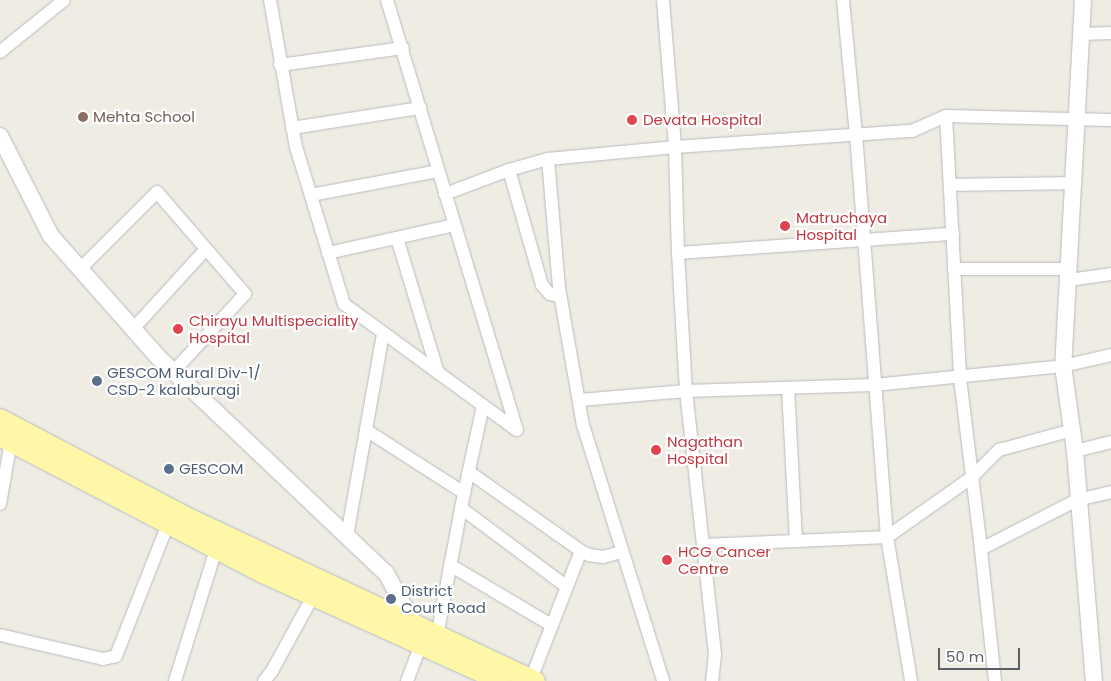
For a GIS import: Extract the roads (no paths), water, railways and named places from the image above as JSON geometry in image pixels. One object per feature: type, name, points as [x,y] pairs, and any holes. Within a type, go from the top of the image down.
[{"type":"main road","points":[[0,420],[184,516],[415,626],[429,640],[501,681]]},
{"type":"main road","points":[[5,439],[216,549],[313,596],[533,680]]},
{"type":"street","points":[[0,52],[64,0]]},
{"type":"street","points":[[270,0],[292,128],[344,304],[517,430],[387,0]]},
{"type":"street","points":[[663,0],[675,147],[678,253],[686,392],[715,654],[712,681]]},
{"type":"street","points":[[843,0],[856,134],[874,386],[888,537],[911,681]]},
{"type":"street","points":[[1083,0],[1063,366],[1072,430],[1094,681]]},
{"type":"street","points":[[1081,34],[1111,34]]},
{"type":"street","points":[[280,65],[403,48]]},
{"type":"street","points":[[292,128],[420,108]]},
{"type":"street","points":[[946,116],[960,378],[995,681]]},
{"type":"street","points":[[445,194],[509,170],[548,159],[675,147],[912,131],[946,116],[1111,120]]},
{"type":"street","points":[[0,136],[52,236],[173,372],[386,573],[415,626]]},
{"type":"street","points":[[548,159],[560,296],[580,400],[582,425],[663,681]]},
{"type":"street","points":[[509,170],[542,285],[550,294],[560,296]]},
{"type":"street","points":[[311,195],[438,171]]},
{"type":"street","points":[[950,185],[1074,183]]},
{"type":"street","points":[[80,269],[157,192],[245,294],[173,372]]},
{"type":"street","points":[[328,253],[454,225]]},
{"type":"street","points":[[678,253],[953,234]]},
{"type":"street","points":[[397,238],[438,373]]},
{"type":"street","points":[[133,329],[206,249]]},
{"type":"street","points":[[954,270],[1111,274]]},
{"type":"street","points":[[347,536],[384,333]]},
{"type":"street","points":[[580,400],[686,392],[874,386],[1063,366],[1111,355]]},
{"type":"street","points":[[788,388],[796,541]]},
{"type":"street","points":[[408,681],[429,640],[450,565],[483,406]]},
{"type":"street","points":[[366,430],[464,493]]},
{"type":"street","points":[[703,545],[888,537],[971,478],[1000,450],[1072,430]]},
{"type":"street","points":[[0,504],[5,439]]},
{"type":"street","points":[[1074,451],[1111,442]]},
{"type":"street","points":[[468,472],[581,551],[589,555],[603,557],[622,552]]},
{"type":"street","points":[[981,549],[1077,500],[1111,492]]},
{"type":"street","points":[[461,508],[566,587]]},
{"type":"street","points":[[0,635],[103,659],[116,656],[168,524]]},
{"type":"street","points":[[175,681],[216,549]]},
{"type":"street","points":[[533,680],[566,587],[581,551]]},
{"type":"street","points":[[450,565],[552,626]]},
{"type":"street","points":[[264,681],[272,671],[313,596]]},
{"type":"place","name":"Mehta School","points":[[83,117]]},
{"type":"place","name":"Devata Hospital","points":[[632,120]]},
{"type":"place","name":"Matruchaya Hospital","points":[[785,226]]},
{"type":"place","name":"Chirayu Multispeciality Hospital","points":[[178,329]]},
{"type":"place","name":"GESCOM Rural Div-1/ CSD-2 kalaburagi","points":[[97,381]]},
{"type":"place","name":"Nagathan Hospital","points":[[656,450]]},
{"type":"place","name":"GESCOM","points":[[169,469]]},
{"type":"place","name":"HCG Cancer Centre","points":[[667,560]]},
{"type":"place","name":"District Court Road","points":[[391,599]]}]
